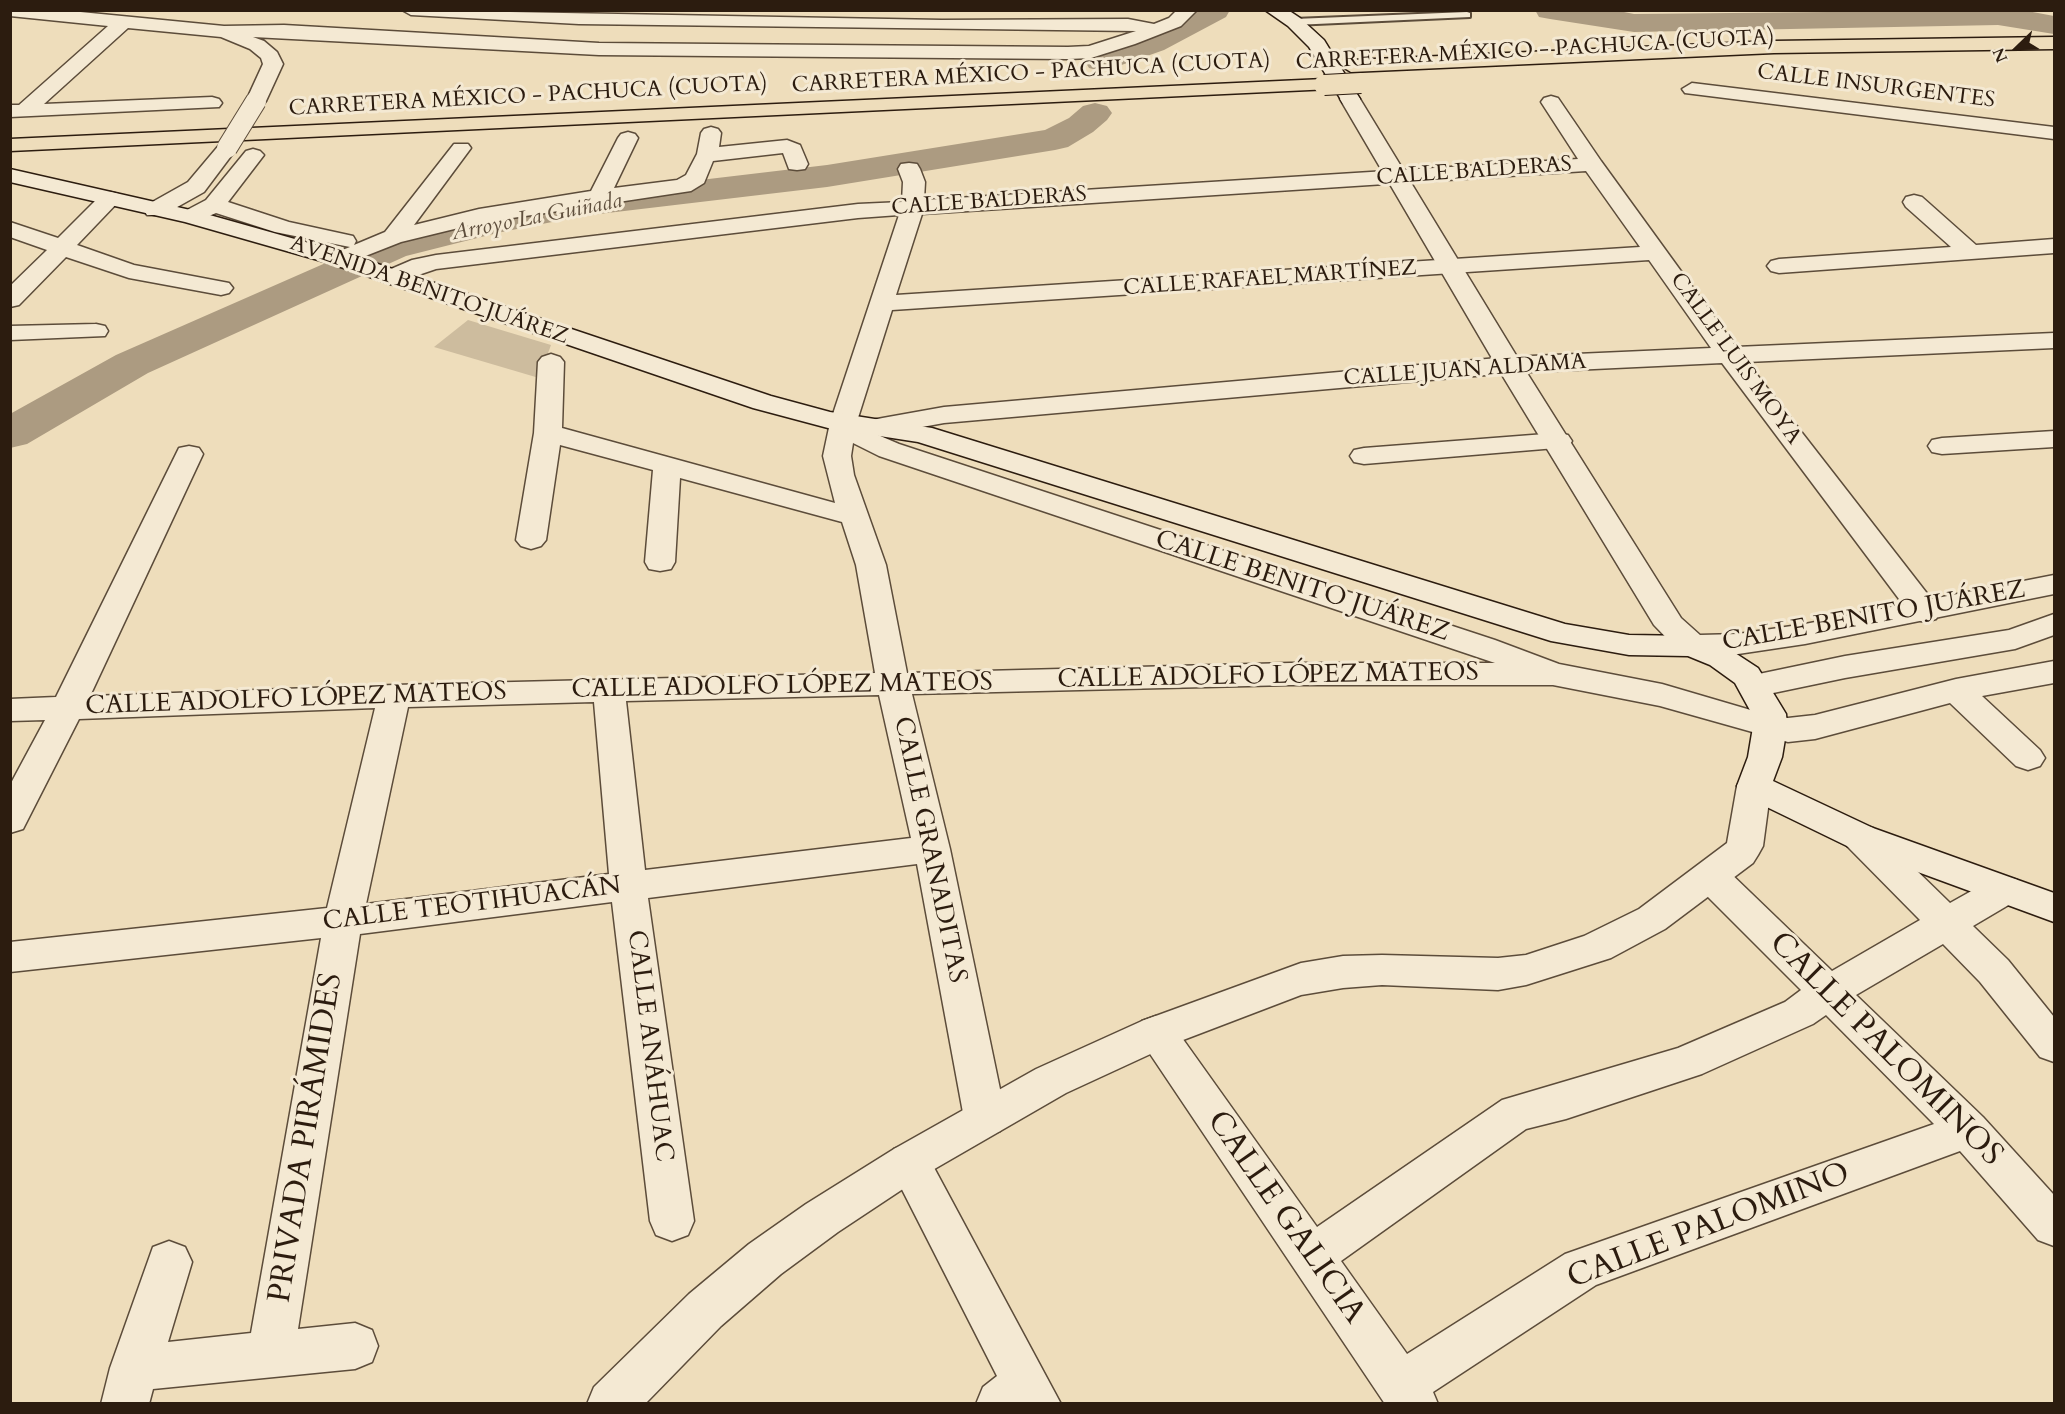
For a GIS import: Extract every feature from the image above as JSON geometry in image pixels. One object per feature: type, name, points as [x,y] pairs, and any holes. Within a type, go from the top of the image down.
[{"type":"highway","name":"CARRETERA MÉXICO - PACHUCA (CUOTA)","points":[[882,86],[1786,46],[2055,43]]},
{"type":"highway","name":"CARRETERA MÉXICO - PACHUCA (CUOTA)","points":[[10,145],[1324,85],[1356,91],[1854,61],[2055,60]]},
{"type":"highway","name":"CARRETERA MÉXICO - PACHUCA (CUOTA)","points":[[528,102],[610,98]]},
{"type":"highway","name":"CARRETERA MÉXICO - PACHUCA (CUOTA)","points":[[10,125],[262,107]]},
{"type":"street","points":[[155,210],[196,187],[262,107],[273,64],[270,56],[257,45],[207,15],[156,10]]},
{"type":"street","points":[[411,10],[559,18],[790,16],[942,25],[1128,24],[1151,29]]},
{"type":"street","points":[[10,11],[125,21],[610,49],[1068,53],[1098,50],[1175,22],[1188,10]]},
{"type":"street","points":[[611,1404],[705,1310],[765,1260],[822,1218],[909,1162],[1051,1081],[1156,1034],[1262,992],[1301,980],[1343,972],[1382,970],[1475,974],[1526,970],[1598,947],[1629,933],[1711,877],[1745,846],[1754,786],[1765,757],[1770,727],[1769,714],[1754,686],[1736,666],[1692,646],[1670,625],[1509,365],[1397,177],[1356,91],[1317,44],[1294,22],[1274,10]]},
{"type":"street","points":[[225,26],[250,12]]},
{"type":"street","points":[[19,110],[125,21]]},
{"type":"street","name":"CALLE INSURGENTES","points":[[1692,89],[2051,137]]},
{"type":"street","name":"CALLE LUIS MOYA","points":[[1551,102],[1592,164],[1729,355],[1925,612]]},
{"type":"street","points":[[19,110],[212,103]]},
{"type":"street","points":[[214,205],[283,227],[344,254],[393,237],[500,212],[691,183],[696,178],[701,162],[707,155],[711,133]]},
{"type":"street","points":[[599,196],[628,138]]},
{"type":"street","points":[[393,237],[461,148]]},
{"type":"street","points":[[707,155],[718,152],[793,155]]},
{"type":"street","points":[[190,217],[214,205],[253,155]]},
{"type":"street","name":"CALLE BALDERAS","points":[[385,274],[420,265],[545,247],[913,206],[1592,164]]},
{"type":"street","name":"CALLE GRANADITAS","points":[[909,169],[914,182],[913,206],[843,423],[837,456],[840,476],[871,564],[893,685],[932,849],[985,1118]]},
{"type":"street","name":"AVENIDA BENITO JUÁREZ","points":[[10,175],[344,254],[385,274],[751,399],[843,423]]},
{"type":"street","points":[[10,300],[110,199]]},
{"type":"street","points":[[1914,202],[1972,253]]},
{"type":"street","points":[[10,229],[129,271],[221,288]]},
{"type":"street","points":[[1779,266],[2055,246]]},
{"type":"street","name":"CALLE RAFAEL MARTÍNEZ","points":[[882,303],[1658,253]]},
{"type":"street","points":[[10,333],[96,331]]},
{"type":"street","name":"CALLE JUAN ALDAMA","points":[[877,427],[956,414],[1509,365],[1879,350],[2055,340]]},
{"type":"street","points":[[531,540],[548,433],[551,362]]},
{"type":"street","points":[[843,423],[877,427]]},
{"type":"street","name":"CALLE BENITO JUÁREZ","points":[[843,423],[863,438],[888,450],[1484,647],[1553,674],[1662,695],[1770,727]]},
{"type":"street","name":"CALLE BENITO JUÁREZ","points":[[877,427],[922,434],[1562,634],[1629,645],[1692,646],[1770,639],[1925,612],[2055,585]]},
{"type":"street","points":[[548,433],[855,517]]},
{"type":"street","points":[[1942,446],[2055,439]]},
{"type":"street","points":[[1364,456],[1558,441]]},
{"type":"street","points":[[10,820],[68,707],[189,454]]},
{"type":"street","points":[[660,562],[667,467]]},
{"type":"street","points":[[1754,686],[2015,639],[2055,624]]},
{"type":"street","points":[[1770,727],[1788,730],[1815,727],[1956,690],[2055,672]]},
{"type":"street","name":"CALLE ADOLFO LÓPEZ MATEOS","points":[[10,710],[394,696],[1290,674],[1553,674]]},
{"type":"street","points":[[1956,690],[2028,758]]},
{"type":"street","name":"CALLE ANÁHUAC","points":[[609,691],[628,886],[672,1221]]},
{"type":"street","name":"PRIVADA PIRÁMIDES","points":[[271,1354],[343,921],[394,696]]},
{"type":"street","points":[[1754,786],[1860,837],[2055,908]]},
{"type":"street","points":[[1860,837],[1994,971],[2055,1045]]},
{"type":"street","name":"CALLE TEOTIHUACÁN","points":[[10,957],[343,921],[932,849]]},
{"type":"street","name":"CALLE PALOMINOS","points":[[1711,877],[1830,991],[1968,1130],[2055,1226]]},
{"type":"street","points":[[1313,1255],[1517,1113],[1566,1101],[1688,1062],[1799,1013],[1830,991],[2004,890]]},
{"type":"street","name":"CALLE GALICIA","points":[[1156,1034],[1313,1255],[1408,1394]]},
{"type":"street","name":"CALLE PALOMINO","points":[[1408,1394],[1581,1269],[1968,1130]]},
{"type":"street","points":[[909,1162],[1021,1397]]},
{"type":"street","points":[[129,1386],[169,1262]]},
{"type":"street","points":[[129,1386],[271,1354],[355,1346]]},
{"type":"lane","points":[[1294,22],[1467,15]]},
{"type":"shaded area","points":[[468,320],[551,345],[539,378],[434,347]]},
{"type":"waterway","points":[[1101,61],[1153,43],[1215,10]]},
{"type":"waterway","points":[[1550,10],[1634,23],[1998,16],[2054,25]]},
{"type":"waterway","name":"Arroyo La Guiñada","points":[[10,434],[132,364],[392,248],[495,222],[582,205],[827,176],[1055,139],[1081,125],[1095,113]]}]
